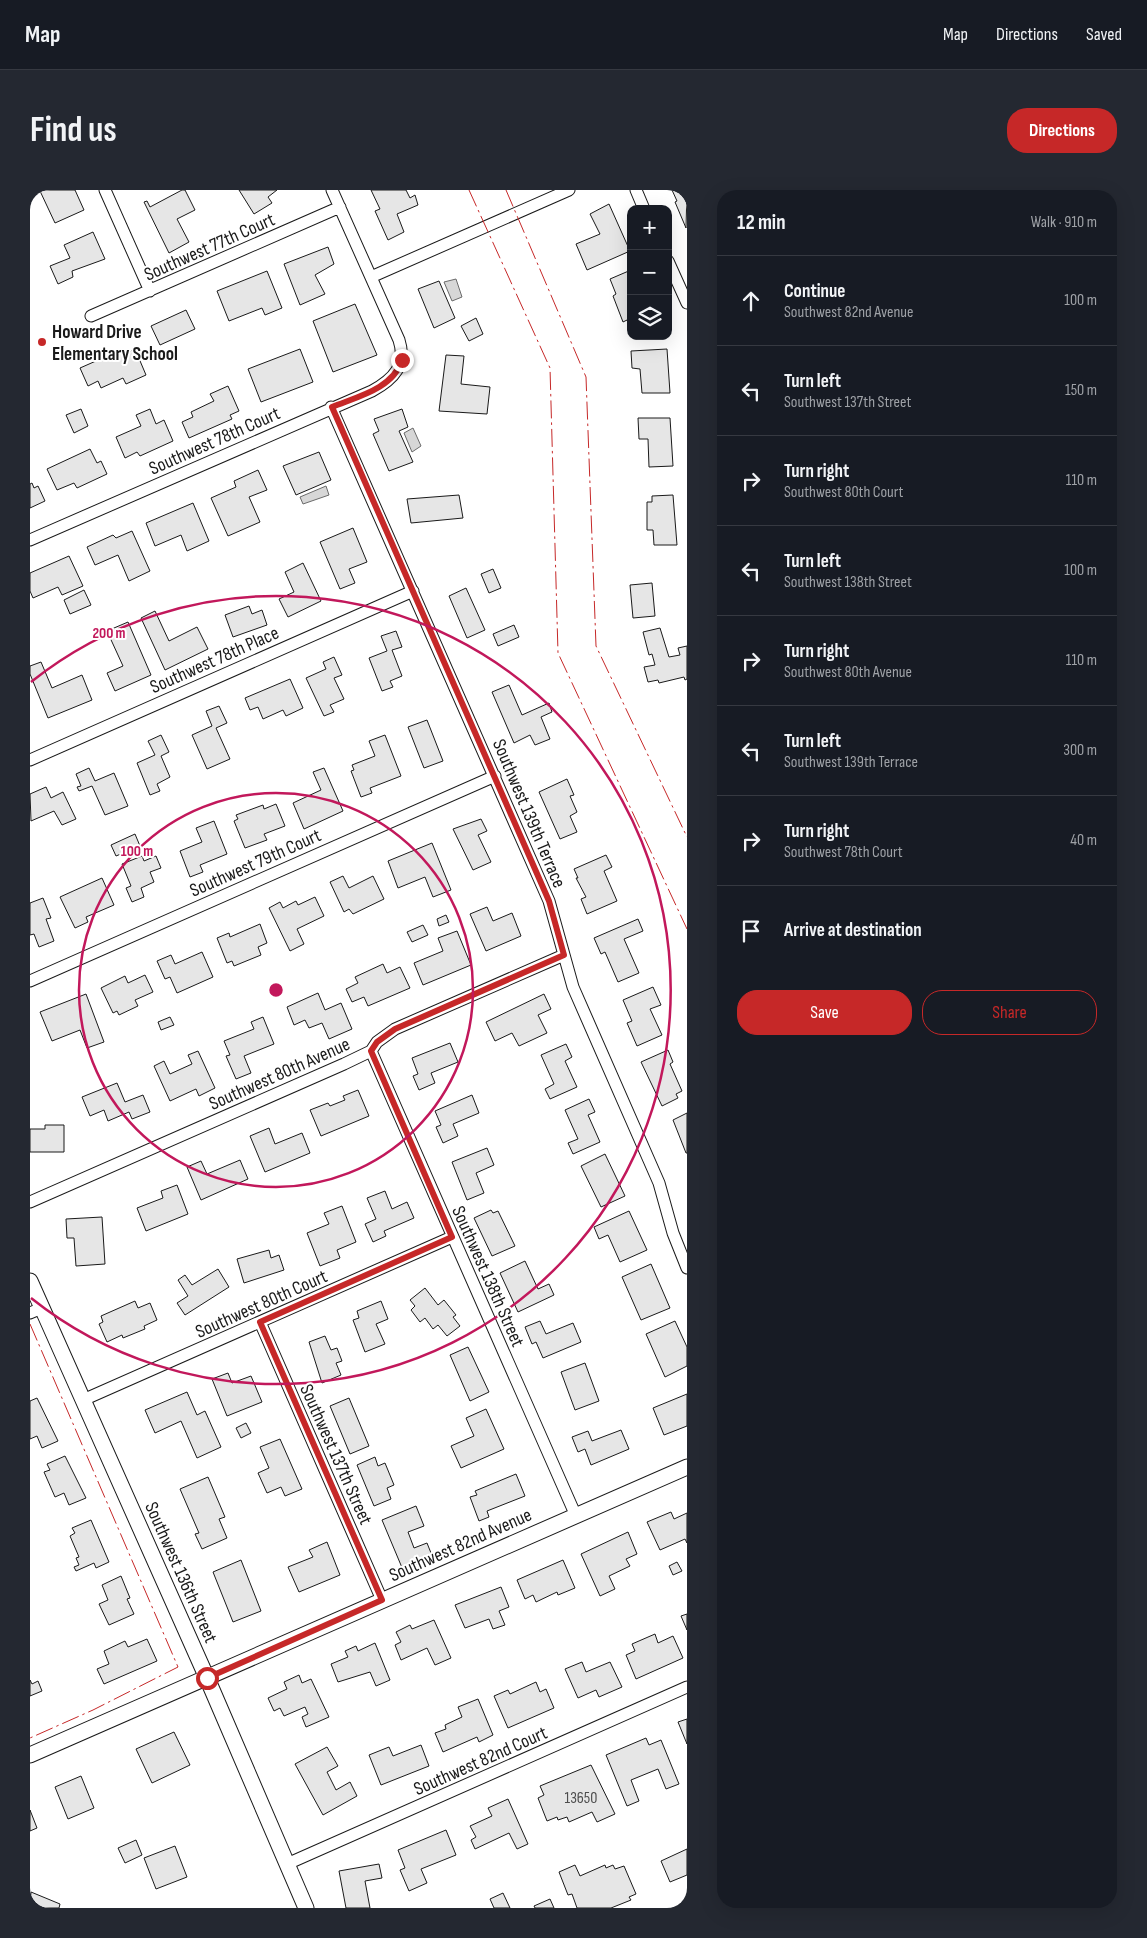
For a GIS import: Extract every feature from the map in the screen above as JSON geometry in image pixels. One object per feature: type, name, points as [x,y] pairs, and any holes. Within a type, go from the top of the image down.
[{"type":"street","points":[[105,190],[150,291]]},
{"type":"street","points":[[332,190],[371,277],[569,190]]},
{"type":"street","points":[[636,190],[642,205]]},
{"type":"street","name":"Southwest 77th Court","points":[[91,316],[340,207]]},
{"type":"street","points":[[672,270],[687,303]]},
{"type":"street","name":"Southwest 78th Court","points":[[30,540],[382,385],[396,373],[402,360],[399,340],[371,277]]},
{"type":"street","name":"Southwest 139th Terrace","points":[[332,407],[549,901],[573,987],[659,1183],[673,1233],[687,1268]]},
{"type":"street","name":"Southwest 78th Place","points":[[30,760],[413,591]]},
{"type":"street","name":"Southwest 79th Court","points":[[30,981],[495,776]]},
{"type":"street","name":"Southwest 80th Avenue","points":[[30,1202],[371,1051],[377,1042],[395,1029],[564,955]]},
{"type":"street","name":"Southwest 138th Street","points":[[371,1051],[576,1516]]},
{"type":"street","name":"Southwest 80th Court","points":[[83,1400],[452,1237]]},
{"type":"street","name":"Southwest 136th Street","points":[[30,1281],[36,1311],[83,1400],[207,1678],[306,1908]]},
{"type":"street","name":"Southwest 137th Street","points":[[260,1322],[382,1600]]},
{"type":"street","name":"Southwest 82nd Avenue","points":[[30,1756],[687,1467]]},
{"type":"street","name":"Southwest 82nd Court","points":[[287,1864],[687,1687]]},
{"type":"shaded area","points":[[456,279],[462,297],[452,301],[444,282]]},
{"type":"shaded area","points":[[413,428],[421,446],[412,452],[404,433]]},
{"type":"shaded area","points":[[326,486],[329,495],[303,504],[300,497]]},
{"type":"building","points":[[33,190],[75,190],[84,210],[55,223],[40,191],[35,193]]},
{"type":"building","points":[[185,190],[195,210],[177,219],[189,242],[169,253],[144,202],[147,201],[150,207]]},
{"type":"building","points":[[239,190],[277,190],[268,197],[272,203],[254,214]]},
{"type":"building","points":[[371,190],[406,190],[410,198],[415,195],[418,205],[397,214],[404,232],[388,240],[375,211],[380,209]]},
{"type":"building","points":[[672,190],[687,190],[686,228],[675,202],[677,201]]},
{"type":"building","points":[[609,204],[627,244],[627,252],[587,270],[576,244],[600,234],[590,214]]},
{"type":"building","points":[[93,232],[105,259],[72,271],[73,277],[58,284],[50,266],[70,258],[64,245]]},
{"type":"building","points":[[328,247],[334,264],[315,275],[325,294],[300,305],[284,264]]},
{"type":"building","points":[[267,271],[282,308],[265,315],[262,308],[229,321],[217,291]]},
{"type":"building","points":[[627,272],[627,320],[623,322],[613,296],[616,294],[610,279]]},
{"type":"building","points":[[439,281],[455,318],[434,328],[418,289]]},
{"type":"building","points":[[355,304],[377,355],[333,372],[313,321]]},
{"type":"building","points":[[186,310],[195,329],[160,345],[151,326]]},
{"type":"building","points":[[476,318],[483,334],[469,341],[461,326]]},
{"type":"building","points":[[135,349],[146,375],[126,384],[123,378],[101,388],[98,381],[88,386],[80,368],[121,350],[122,355]]},
{"type":"building","points":[[300,349],[313,382],[261,402],[248,369]]},
{"type":"building","points":[[667,349],[670,393],[642,393],[640,369],[632,368],[631,351]]},
{"type":"building","points":[[446,355],[464,356],[461,384],[490,387],[487,414],[439,411]]},
{"type":"building","points":[[228,386],[239,411],[230,415],[232,419],[189,438],[182,422],[193,417],[191,412],[214,401],[210,394]]},
{"type":"building","points":[[81,409],[88,426],[74,433],[66,415]]},
{"type":"building","points":[[150,409],[156,424],[164,420],[173,441],[140,456],[137,452],[125,458],[116,437],[141,426],[136,415]]},
{"type":"building","points":[[402,409],[408,427],[399,431],[413,462],[389,471],[373,434],[379,431],[374,419]]},
{"type":"building","points":[[638,418],[670,418],[673,466],[649,467],[648,439],[639,439]]},
{"type":"building","points":[[90,449],[97,463],[101,461],[107,474],[77,488],[74,483],[57,490],[47,469]]},
{"type":"building","points":[[319,452],[331,480],[296,495],[283,466]]},
{"type":"building","points":[[258,470],[267,490],[249,497],[260,522],[228,536],[211,498],[236,487],[234,481]]},
{"type":"building","points":[[32,483],[34,488],[38,486],[45,501],[30,508],[30,484]]},
{"type":"building","points":[[459,495],[463,518],[411,523],[407,499]]},
{"type":"building","points":[[673,495],[677,545],[654,545],[653,530],[647,530],[647,502],[652,502],[652,496]]},
{"type":"building","points":[[193,503],[209,541],[187,551],[181,535],[155,546],[146,523]]},
{"type":"building","points":[[353,528],[367,562],[349,569],[355,583],[340,589],[320,542]]},
{"type":"building","points":[[132,531],[150,571],[129,581],[118,555],[95,565],[87,547],[113,535],[116,538]]},
{"type":"building","points":[[69,556],[83,586],[62,595],[58,587],[33,598],[30,591],[30,573]]},
{"type":"building","points":[[303,563],[321,601],[288,617],[279,599],[294,592],[285,572]]},
{"type":"building","points":[[493,569],[501,588],[489,593],[481,574]]},
{"type":"building","points":[[652,583],[655,616],[633,618],[630,585]]},
{"type":"building","points":[[466,588],[485,630],[467,638],[449,596]]},
{"type":"building","points":[[84,590],[91,605],[70,614],[64,600]]},
{"type":"building","points":[[249,606],[252,614],[262,610],[267,625],[233,637],[225,615]]},
{"type":"building","points":[[155,611],[169,641],[197,627],[208,649],[165,670],[141,618]]},
{"type":"building","points":[[128,622],[151,675],[115,691],[107,673],[123,666],[107,631]]},
{"type":"building","points":[[514,625],[519,637],[498,646],[493,634]]},
{"type":"building","points":[[660,628],[669,657],[680,655],[678,648],[687,646],[687,679],[685,680],[684,677],[659,683],[658,680],[648,682],[644,667],[655,665],[652,654],[649,655],[643,632]]},
{"type":"building","points":[[396,631],[402,647],[392,650],[402,676],[390,681],[393,687],[382,691],[369,658],[387,651],[381,636]]},
{"type":"building","points":[[334,657],[342,675],[334,678],[344,699],[330,705],[334,712],[324,716],[306,678],[326,669],[323,662]]},
{"type":"building","points":[[41,662],[52,688],[82,675],[92,700],[48,718],[30,674],[30,666]]},
{"type":"building","points":[[290,679],[303,708],[286,716],[283,710],[263,719],[258,707],[250,710],[245,698]]},
{"type":"building","points":[[509,685],[522,715],[549,703],[552,712],[541,717],[550,739],[535,745],[530,735],[514,743],[492,692]]},
{"type":"building","points":[[219,706],[227,723],[216,728],[230,759],[207,769],[192,735],[212,726],[206,711]]},
{"type":"building","points":[[427,720],[443,761],[424,768],[408,727]]},
{"type":"building","points":[[161,735],[169,752],[161,756],[170,777],[157,784],[160,791],[150,795],[137,763],[155,755],[148,741]]},
{"type":"building","points":[[385,735],[401,776],[370,788],[372,793],[361,797],[351,771],[354,770],[352,765],[375,756],[369,741]]},
{"type":"building","points":[[89,768],[95,781],[114,773],[128,806],[105,815],[92,786],[79,791],[77,787],[81,786],[76,774]]},
{"type":"building","points":[[324,768],[343,811],[304,829],[293,803],[321,790],[313,772]]},
{"type":"building","points":[[567,779],[574,795],[570,796],[577,812],[570,816],[577,832],[560,839],[539,792]]},
{"type":"building","points":[[46,787],[51,798],[63,792],[76,819],[62,825],[54,811],[31,821],[30,794]]},
{"type":"building","points":[[276,804],[285,826],[264,834],[267,840],[245,848],[234,821],[238,819],[236,815],[263,805],[264,809]]},
{"type":"building","points":[[481,819],[487,831],[478,835],[491,862],[473,870],[453,829]]},
{"type":"building","points":[[214,821],[227,854],[200,865],[203,872],[190,877],[180,851],[202,842],[196,828]]},
{"type":"building","points":[[135,834],[140,846],[116,856],[111,845]]},
{"type":"building","points":[[432,843],[451,890],[433,897],[425,877],[398,888],[388,861]]},
{"type":"building","points":[[606,855],[612,867],[604,871],[617,901],[587,914],[581,899],[586,897],[576,878],[578,878],[574,869]]},
{"type":"building","points":[[142,856],[144,861],[156,856],[161,868],[150,872],[154,882],[141,888],[144,897],[132,902],[126,888],[131,886],[122,864]]},
{"type":"building","points":[[343,876],[349,888],[373,876],[384,899],[353,914],[349,909],[344,912],[330,882]]},
{"type":"building","points":[[102,878],[114,905],[86,917],[88,922],[75,928],[60,897]]},
{"type":"building","points":[[315,897],[324,916],[297,929],[304,944],[290,951],[269,908],[280,902],[283,908],[296,901],[298,905]]},
{"type":"building","points":[[43,898],[51,918],[46,919],[54,941],[39,947],[34,934],[30,935],[30,903]]},
{"type":"building","points":[[487,907],[493,921],[512,913],[521,936],[486,951],[470,914]]},
{"type":"building","points":[[446,915],[449,922],[439,926],[437,919]]},
{"type":"building","points":[[638,919],[643,931],[624,939],[639,973],[618,982],[605,952],[601,954],[594,938]]},
{"type":"building","points":[[260,924],[267,943],[258,947],[261,955],[234,966],[232,961],[227,963],[217,938],[229,933],[230,937]]},
{"type":"building","points":[[423,925],[428,935],[412,942],[407,932]]},
{"type":"building","points":[[457,931],[471,965],[423,985],[414,963],[443,951],[438,938]]},
{"type":"building","points":[[202,952],[213,977],[177,993],[170,977],[165,979],[157,961],[171,955],[175,964]]},
{"type":"building","points":[[383,964],[387,973],[400,967],[410,988],[368,1006],[364,997],[352,1002],[346,989],[358,983],[355,977]]},
{"type":"building","points":[[145,975],[153,992],[135,1000],[138,1006],[119,1015],[117,1011],[113,1013],[101,988],[125,976],[128,983]]},
{"type":"building","points":[[653,987],[661,1005],[650,1009],[662,1035],[637,1046],[627,1023],[632,1021],[623,1000]]},
{"type":"building","points":[[318,993],[325,1010],[341,1003],[352,1029],[329,1039],[322,1023],[309,1028],[305,1020],[294,1025],[287,1007]]},
{"type":"building","points":[[86,994],[104,1042],[87,1048],[80,1030],[52,1041],[40,1012]]},
{"type":"building","points":[[544,994],[551,1009],[538,1015],[547,1033],[519,1046],[512,1033],[495,1041],[486,1022]]},
{"type":"building","points":[[170,1017],[174,1025],[161,1030],[158,1022]]},
{"type":"building","points":[[263,1017],[274,1044],[244,1056],[251,1073],[236,1079],[226,1056],[230,1055],[224,1041],[254,1029],[251,1022]]},
{"type":"building","points":[[450,1043],[458,1062],[431,1073],[435,1083],[419,1090],[413,1076],[418,1074],[412,1058]]},
{"type":"building","points":[[566,1044],[572,1057],[565,1061],[577,1087],[550,1099],[545,1089],[554,1084],[541,1055]]},
{"type":"building","points":[[668,1050],[673,1062],[670,1064],[682,1091],[676,1094],[678,1098],[662,1106],[641,1062]]},
{"type":"building","points":[[198,1051],[215,1088],[199,1096],[196,1089],[170,1101],[154,1066],[164,1061],[170,1074],[192,1064],[188,1055]]},
{"type":"building","points":[[117,1083],[125,1102],[143,1095],[150,1112],[132,1119],[129,1112],[108,1121],[104,1110],[90,1116],[82,1097]]},
{"type":"building","points":[[358,1090],[369,1116],[321,1136],[310,1110],[328,1103],[330,1106],[345,1100],[343,1096]]},
{"type":"building","points":[[472,1095],[479,1113],[453,1124],[458,1136],[443,1143],[436,1127],[441,1125],[435,1111]]},
{"type":"building","points":[[589,1099],[595,1112],[588,1115],[600,1142],[573,1154],[568,1143],[578,1139],[565,1110]]},
{"type":"building","points":[[687,1113],[687,1153],[686,1153],[673,1120]]},
{"type":"building","points":[[45,1125],[64,1125],[64,1152],[30,1152],[30,1129],[45,1129]]},
{"type":"building","points":[[269,1128],[275,1144],[302,1133],[310,1153],[265,1172],[250,1136]]},
{"type":"building","points":[[487,1148],[494,1165],[476,1173],[484,1193],[467,1200],[452,1162]]},
{"type":"building","points":[[605,1154],[625,1196],[601,1207],[581,1166]]},
{"type":"building","points":[[240,1160],[248,1179],[201,1200],[187,1167],[201,1161],[207,1174]]},
{"type":"building","points":[[177,1185],[188,1214],[146,1231],[137,1208],[163,1198],[161,1191]]},
{"type":"building","points":[[385,1191],[392,1209],[407,1202],[414,1218],[384,1231],[386,1236],[373,1242],[365,1224],[376,1219],[367,1198]]},
{"type":"building","points":[[342,1206],[356,1242],[337,1250],[340,1258],[320,1266],[307,1233],[329,1224],[324,1213]]},
{"type":"building","points":[[491,1210],[493,1213],[498,1211],[515,1246],[492,1256],[474,1218]]},
{"type":"building","points":[[629,1211],[647,1250],[620,1262],[608,1235],[599,1239],[594,1227]]},
{"type":"building","points":[[102,1217],[105,1264],[76,1266],[74,1238],[67,1238],[66,1219]]},
{"type":"building","points":[[269,1250],[271,1258],[279,1255],[284,1270],[244,1283],[237,1259]]},
{"type":"building","points":[[525,1261],[538,1289],[549,1284],[554,1295],[518,1312],[500,1273]]},
{"type":"building","points":[[651,1264],[670,1308],[641,1320],[622,1277]]},
{"type":"building","points":[[218,1269],[229,1287],[185,1315],[177,1303],[188,1296],[178,1280],[185,1275],[192,1285]]},
{"type":"building","points":[[425,1288],[438,1305],[444,1300],[456,1315],[453,1317],[460,1326],[447,1336],[438,1325],[433,1329],[425,1318],[420,1322],[411,1310],[415,1306],[410,1300]]},
{"type":"building","points":[[135,1301],[138,1308],[150,1303],[157,1320],[144,1326],[145,1329],[123,1338],[122,1335],[107,1342],[99,1324],[103,1322],[101,1316]]},
{"type":"building","points":[[381,1301],[388,1319],[376,1324],[385,1344],[365,1352],[353,1320],[359,1318],[357,1311]]},
{"type":"building","points":[[540,1321],[546,1334],[573,1323],[581,1342],[543,1358],[536,1342],[532,1344],[525,1327]]},
{"type":"building","points":[[675,1321],[687,1347],[687,1366],[665,1377],[646,1334]]},
{"type":"building","points":[[325,1336],[331,1350],[337,1348],[342,1361],[336,1363],[341,1375],[322,1383],[309,1342]]},
{"type":"building","points":[[468,1347],[489,1392],[470,1401],[450,1355]]},
{"type":"building","points":[[585,1363],[599,1401],[575,1410],[561,1372]]},
{"type":"building","points":[[228,1373],[232,1383],[251,1376],[262,1402],[227,1416],[212,1379]]},
{"type":"building","points":[[187,1392],[197,1415],[205,1411],[221,1447],[197,1458],[181,1421],[155,1433],[145,1410]]},
{"type":"building","points":[[687,1394],[687,1426],[664,1435],[653,1408]]},
{"type":"building","points":[[37,1398],[58,1441],[42,1448],[37,1436],[30,1439],[30,1401]]},
{"type":"building","points":[[349,1398],[369,1446],[350,1454],[330,1406]]},
{"type":"building","points":[[486,1409],[504,1449],[461,1468],[451,1446],[474,1436],[466,1418]]},
{"type":"building","points":[[246,1423],[251,1433],[241,1438],[236,1428]]},
{"type":"building","points":[[621,1430],[629,1449],[591,1465],[585,1449],[578,1452],[572,1437],[588,1431],[592,1441]]},
{"type":"building","points":[[280,1439],[302,1489],[285,1496],[281,1487],[267,1493],[258,1473],[269,1468],[260,1447]]},
{"type":"building","points":[[65,1456],[86,1498],[69,1505],[64,1493],[55,1497],[44,1472],[50,1470],[47,1464]]},
{"type":"building","points":[[375,1457],[378,1466],[385,1463],[394,1485],[387,1488],[391,1499],[374,1506],[357,1465]]},
{"type":"building","points":[[516,1474],[525,1496],[487,1511],[489,1517],[479,1521],[470,1497],[477,1495],[475,1491]]},
{"type":"building","points":[[208,1477],[225,1517],[219,1519],[227,1538],[202,1549],[195,1534],[199,1533],[180,1489]]},
{"type":"building","points":[[416,1506],[424,1526],[408,1532],[414,1548],[427,1543],[433,1558],[403,1570],[382,1520]]},
{"type":"building","points":[[671,1512],[674,1519],[687,1513],[687,1543],[685,1539],[660,1550],[647,1522]]},
{"type":"building","points":[[91,1520],[109,1562],[96,1568],[94,1563],[76,1571],[74,1567],[79,1565],[76,1558],[79,1557],[70,1536],[75,1533],[72,1528]]},
{"type":"building","points":[[628,1532],[637,1554],[626,1559],[630,1566],[609,1576],[615,1589],[600,1596],[581,1554]]},
{"type":"building","points":[[327,1542],[340,1575],[299,1592],[288,1567],[313,1557],[309,1550]]},
{"type":"building","points":[[241,1560],[261,1611],[233,1622],[213,1572]]},
{"type":"building","points":[[563,1560],[575,1588],[558,1595],[557,1592],[536,1602],[533,1595],[525,1599],[517,1580]]},
{"type":"building","points":[[677,1562],[682,1571],[673,1575],[669,1566]]},
{"type":"building","points":[[121,1576],[130,1598],[127,1599],[134,1614],[109,1625],[99,1604],[108,1600],[102,1585]]},
{"type":"building","points":[[501,1587],[509,1607],[499,1611],[505,1625],[493,1629],[489,1619],[465,1628],[455,1605]]},
{"type":"building","points":[[687,1614],[687,1630],[681,1616]]},
{"type":"building","points":[[434,1620],[451,1658],[435,1665],[427,1648],[401,1660],[395,1645],[401,1642],[396,1632],[410,1625],[412,1629]]},
{"type":"building","points":[[655,1634],[658,1643],[673,1636],[683,1658],[636,1679],[626,1655],[635,1651],[632,1644]]},
{"type":"building","points":[[147,1639],[157,1661],[104,1684],[97,1669],[109,1664],[104,1651],[125,1641],[128,1647]]},
{"type":"building","points":[[375,1643],[390,1680],[376,1686],[370,1672],[338,1682],[331,1664],[348,1657],[345,1651],[356,1646],[358,1651]]},
{"type":"building","points":[[582,1662],[586,1672],[610,1662],[622,1687],[599,1697],[596,1690],[578,1698],[565,1669]]},
{"type":"building","points":[[299,1675],[302,1683],[311,1679],[329,1717],[306,1727],[302,1717],[308,1714],[305,1707],[284,1716],[280,1708],[274,1711],[268,1698],[287,1689],[284,1682]]},
{"type":"building","points":[[30,1680],[32,1684],[38,1681],[42,1691],[30,1696]]},
{"type":"building","points":[[536,1682],[540,1692],[546,1689],[554,1708],[508,1728],[494,1696],[508,1690],[510,1694]]},
{"type":"building","points":[[478,1699],[493,1735],[479,1742],[477,1737],[443,1752],[435,1733],[446,1729],[445,1725],[462,1717],[458,1707]]},
{"type":"building","points":[[687,1719],[687,1744],[678,1722]]},
{"type":"building","points":[[174,1732],[190,1765],[152,1783],[136,1749]]},
{"type":"building","points":[[646,1738],[649,1745],[661,1740],[679,1784],[666,1789],[658,1769],[631,1780],[639,1801],[627,1806],[606,1755]]},
{"type":"building","points":[[421,1745],[429,1766],[381,1785],[369,1755],[389,1747],[393,1756]]},
{"type":"building","points":[[327,1747],[338,1766],[327,1772],[336,1790],[350,1782],[357,1796],[323,1815],[295,1764]]},
{"type":"building","points":[[591,1765],[615,1814],[597,1822],[592,1812],[569,1822],[567,1817],[558,1820],[557,1817],[547,1821],[538,1798],[544,1795],[540,1786]]},
{"type":"building","points":[[81,1776],[94,1808],[68,1819],[55,1787]]},
{"type":"building","points":[[508,1799],[528,1844],[517,1849],[509,1833],[475,1849],[471,1840],[476,1837],[470,1826],[492,1816],[488,1808]]},
{"type":"building","points":[[30,1810],[37,1828],[30,1831]]},
{"type":"building","points":[[446,1830],[456,1855],[421,1869],[427,1883],[409,1891],[400,1870],[405,1868],[398,1850]]},
{"type":"building","points":[[136,1840],[142,1855],[125,1863],[118,1848]]},
{"type":"building","points":[[175,1846],[187,1877],[156,1889],[144,1858]]},
{"type":"building","points":[[687,1849],[687,1875],[670,1882],[661,1861]]},
{"type":"building","points":[[379,1864],[382,1878],[365,1881],[370,1908],[346,1908],[339,1871]]},
{"type":"building","points":[[575,1865],[580,1876],[605,1865],[606,1868],[613,1865],[615,1869],[624,1866],[636,1894],[629,1897],[631,1900],[611,1908],[577,1908],[572,1894],[568,1895],[559,1872]]},
{"type":"building","points":[[31,1892],[60,1904],[59,1908],[30,1908]]},
{"type":"building","points":[[503,1893],[510,1908],[494,1908],[490,1899]]},
{"type":"building","points":[[550,1899],[554,1908],[535,1908],[534,1906]]},
{"type":"power","points":[[469,190],[550,368],[558,653],[687,929]]},
{"type":"power","points":[[506,190],[586,377],[596,646],[687,837]]},
{"type":"power","points":[[30,1324],[178,1667],[93,1710],[30,1738]]},
{"type":"place","name":"Howard Drive Elementary School","points":[[42,342]]},
{"type":"route","points":[[207,1678],[382,1600],[260,1322],[452,1237],[371,1051],[377,1042],[395,1029],[564,955],[549,901],[332,407],[382,385],[396,373],[402,360]]}]
